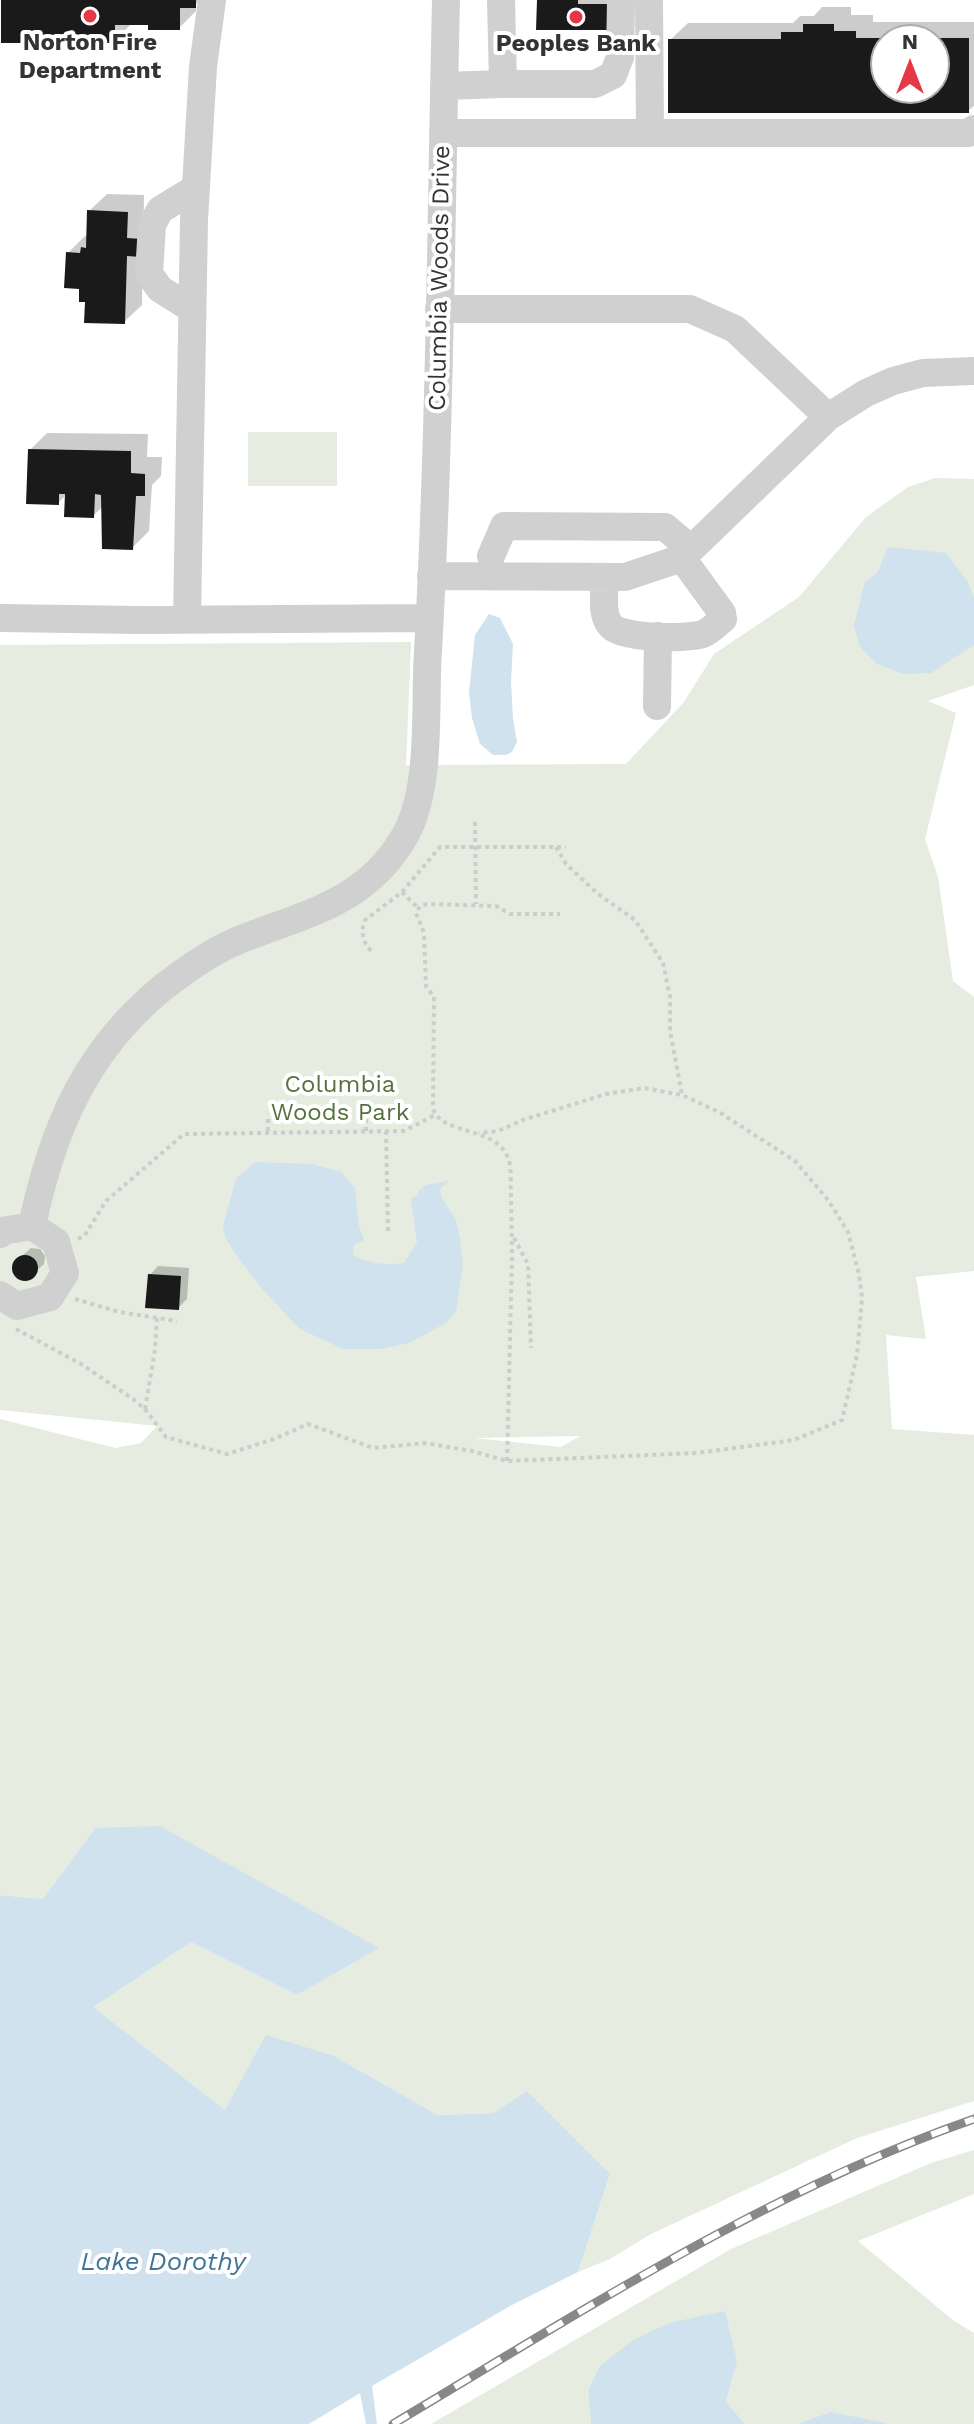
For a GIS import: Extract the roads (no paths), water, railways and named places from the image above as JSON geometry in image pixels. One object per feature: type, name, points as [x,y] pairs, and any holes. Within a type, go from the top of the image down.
[{"type":"street","points":[[187,619],[196,188],[203,67],[212,0]]},
{"type":"street","name":"Columbia Woods Drive","points":[[32,1226],[42,1178],[64,1116],[88,1071],[123,1024],[200,960],[238,941],[282,926],[345,898],[377,874],[398,846],[415,815],[423,777],[432,566],[446,0]]},
{"type":"street","points":[[501,0],[503,84]]},
{"type":"street","points":[[444,86],[595,84],[613,75],[620,57],[621,0]]},
{"type":"street","points":[[649,0],[650,133]]},
{"type":"street","points":[[443,133],[968,133],[974,129]]},
{"type":"street","points":[[192,309],[160,289],[149,274],[152,225],[160,210],[196,188]]},
{"type":"street","points":[[439,309],[690,309],[735,329],[828,417]]},
{"type":"street","points":[[432,566],[500,566],[625,577],[686,554],[828,417],[866,393],[923,373],[974,371]]},
{"type":"street","points":[[500,566],[504,526],[665,527],[686,554],[723,619],[704,633],[658,636],[625,634],[608,624],[605,615],[605,577]]},
{"type":"street","points":[[0,618],[429,618]]},
{"type":"street","points":[[657,706],[658,636]]},
{"type":"street","points":[[0,1234],[2,1231],[32,1226],[56,1242],[65,1273],[50,1297],[17,1306],[0,1295]]},
{"type":"water","points":[[888,547],[946,553],[968,582],[974,598],[974,645],[931,673],[904,674],[877,664],[860,647],[854,626],[865,582],[878,572]]},
{"type":"water","points":[[489,614],[500,618],[513,644],[511,682],[517,742],[512,752],[506,755],[493,755],[480,744],[472,718],[469,692],[475,635]]},
{"type":"water","points":[[255,1162],[312,1164],[341,1172],[355,1188],[359,1226],[364,1240],[354,1245],[353,1255],[384,1264],[404,1263],[417,1243],[411,1199],[426,1185],[449,1181],[440,1189],[441,1196],[456,1220],[463,1265],[456,1311],[446,1323],[409,1343],[381,1349],[343,1349],[300,1329],[263,1290],[225,1237],[223,1226],[236,1179]]},
{"type":"water","name":"Lake Dorothy","points":[[160,1826],[379,1948],[297,1995],[191,1942],[93,2007],[225,2110],[266,2035],[334,2056],[438,2115],[494,2113],[527,2091],[610,2174],[578,2272],[512,2305],[372,2386],[377,2424],[366,2424],[360,2393],[309,2424],[0,2424],[0,1895],[43,1899],[95,1828]]},
{"type":"water","points":[[725,2311],[737,2362],[726,2401],[745,2424],[591,2424],[588,2391],[600,2366],[633,2340],[669,2323]]},
{"type":"water","points":[[831,2412],[886,2423],[887,2424],[797,2424]]},
{"type":"railway","points":[[393,2424],[676,2256],[822,2181],[974,2119]]},
{"type":"place","name":"Norton Fire Department","points":[[90,16]]},
{"type":"place","name":"Peoples Bank","points":[[576,17]]},
{"type":"park label","name":"Columbia Woods Park","points":[[340,1099]]}]
